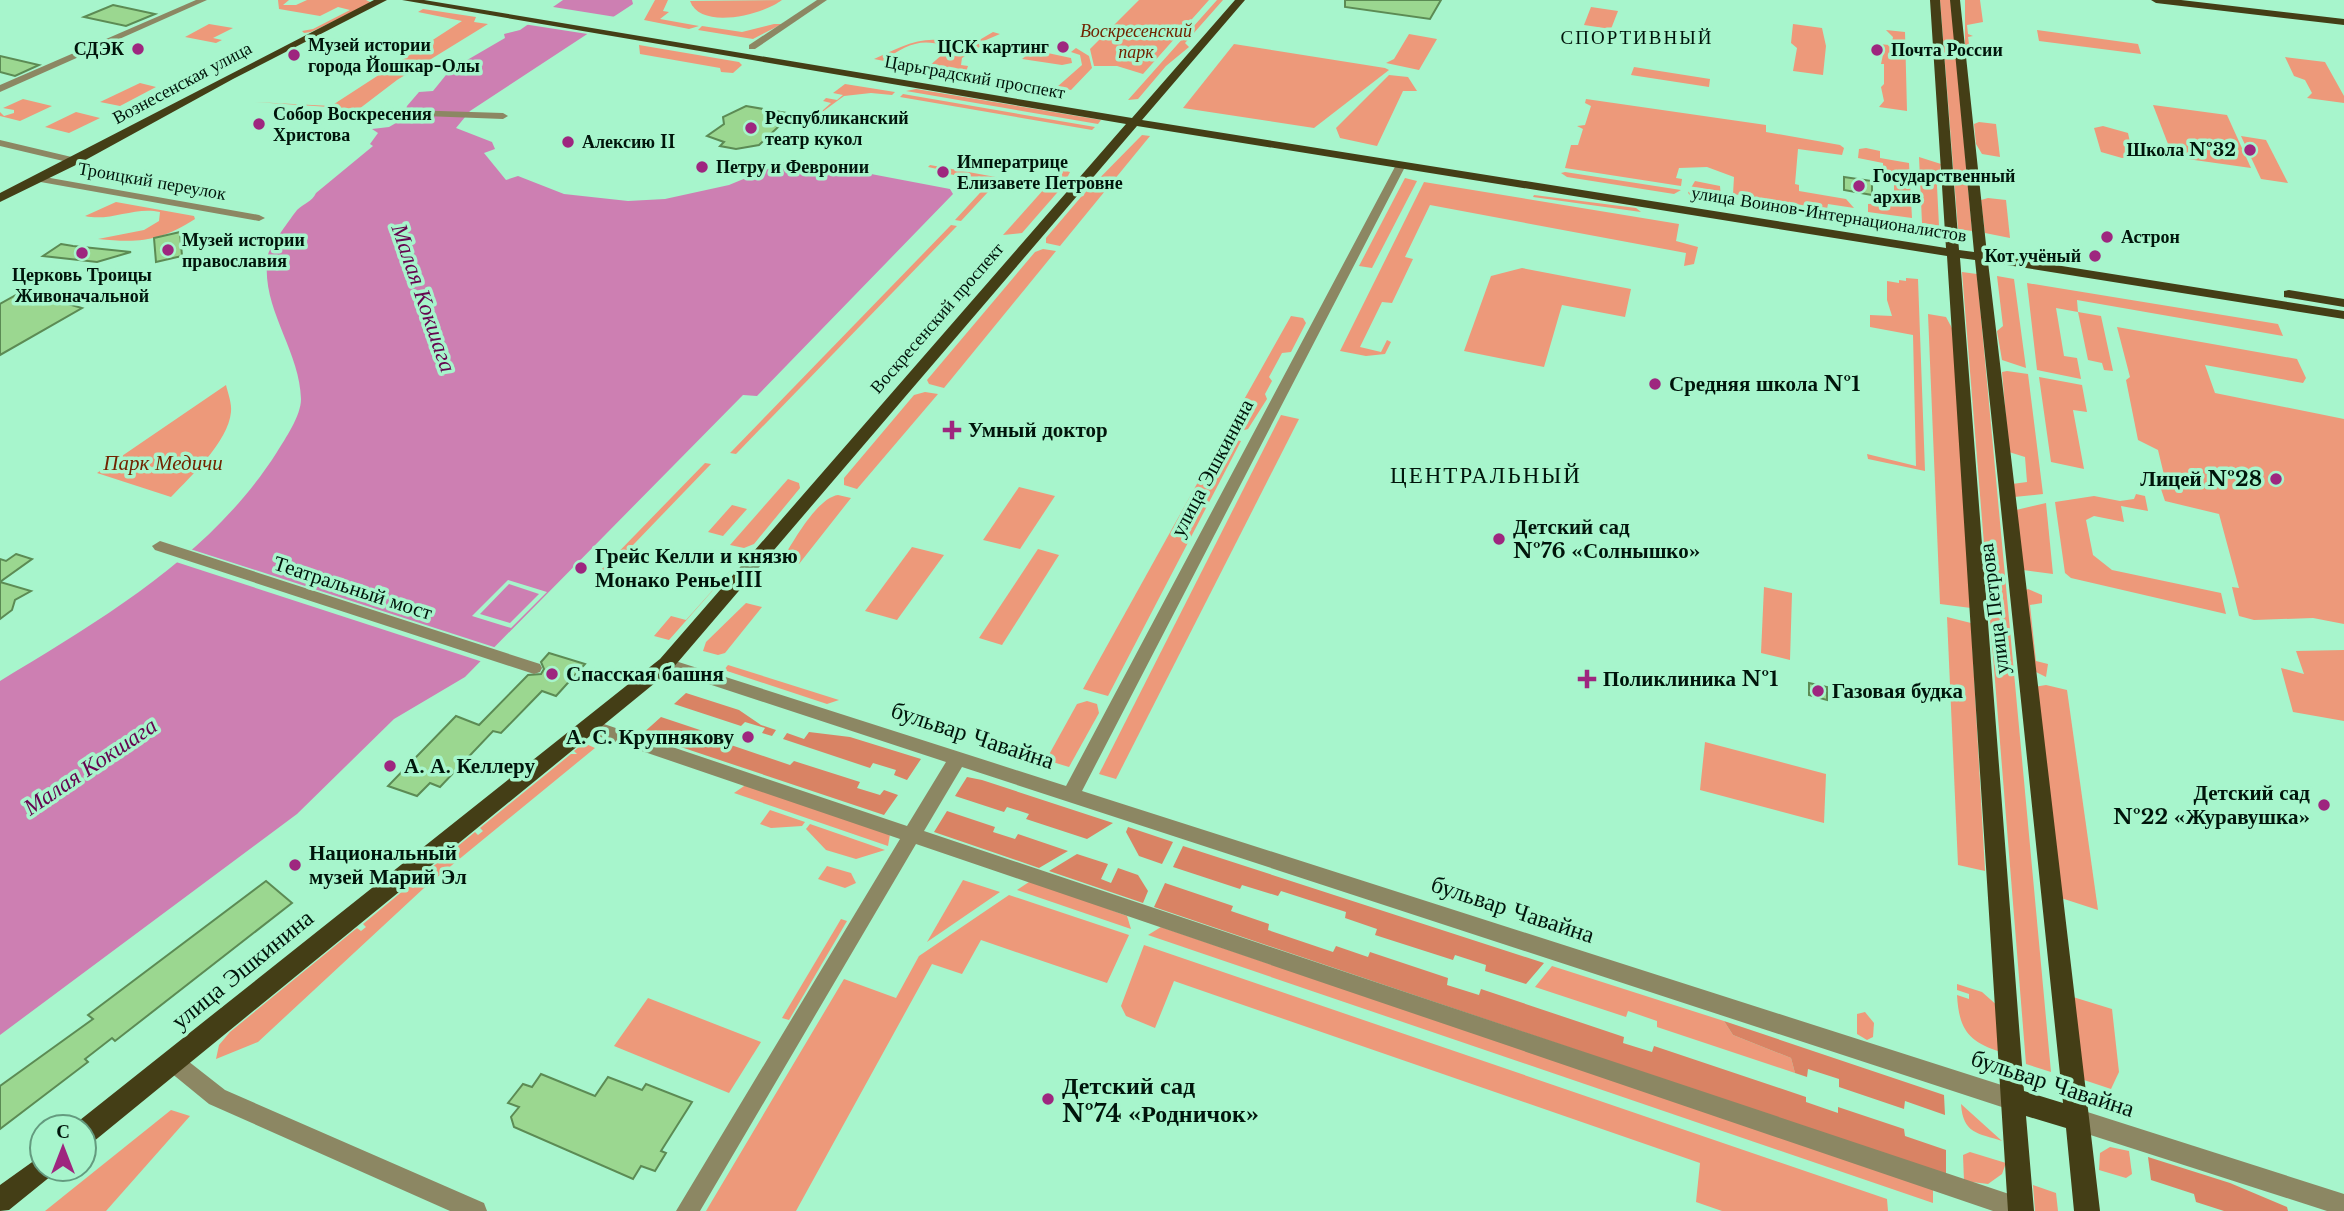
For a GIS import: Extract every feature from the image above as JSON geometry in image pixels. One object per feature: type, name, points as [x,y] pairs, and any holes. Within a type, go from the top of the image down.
[{"type":"main road","name":"Вознесенская улица","points":[[0,198],[76,161],[229,77],[382,0]]},
{"type":"main road","name":"Царьградский проспект","points":[[407,0],[1311,146]]},
{"type":"main road","name":"Царьградский проспект","points":[[463,0],[650,29],[1138,118]]},
{"type":"main road","name":"Воскресенский проспект","points":[[666,664],[1240,0]]},
{"type":"main road","name":"улица Петрова","points":[[1935,0],[2021,1210]]},
{"type":"main road","name":"улица Петрова","points":[[1955,0],[2087,1211]]},
{"type":"main road","points":[[2156,0],[2344,22]]},
{"type":"main road","name":"улица Воинов-Интернационалистов","points":[[1311,146],[1953,247]]},
{"type":"main road","name":"улица Воинов-Интернационалистов","points":[[1311,146],[1401,165],[2344,303]]},
{"type":"main road","name":"улица Воинов-Интернационалистов","points":[[1982,251],[2344,315]]},
{"type":"main road","name":"улица Эшкинина","points":[[98,1122],[666,664]]},
{"type":"main road","name":"бульвар Чавайна","points":[[2014,1100],[2078,1120]]},
{"type":"main road","points":[[0,1201],[28,1178]]},
{"type":"street","points":[[2,86],[203,0]]},
{"type":"street","points":[[752,47],[823,0]]},
{"type":"street","points":[[376,112],[503,116]]},
{"type":"street","points":[[0,143],[76,161]]},
{"type":"street","name":"улица Эшкинина","points":[[1070,796],[1401,165]]},
{"type":"street","name":"Троицкий переулок","points":[[39,179],[259,218]]},
{"type":"street","name":"Театральный мост","points":[[160,547],[534,668]]},
{"type":"street","name":"бульвар Чавайна","points":[[666,664],[2014,1100]]},
{"type":"street","points":[[589,726],[913,833],[2021,1210]]},
{"type":"street","points":[[687,1211],[957,759]]},
{"type":"street","points":[[172,1061],[217,1097],[476,1211]]},
{"type":"street","name":"бульвар Чавайна","points":[[2078,1120],[2344,1205]]},
{"type":"green space","points":[[278,0],[289,0],[283,5],[296,5],[307,0],[366,0],[372,3],[304,33],[302,31],[313,29],[350,10],[338,7],[320,16],[279,9]]},
{"type":"green space","points":[[655,0],[668,0],[663,11],[669,12],[660,19],[699,26],[689,29],[644,20]]},
{"type":"green space","points":[[782,0],[748,14],[719,18],[696,10],[690,1]]},
{"type":"green space","name":"Воскресенский парк","points":[[1139,0],[1209,0],[1143,74],[1117,66],[1094,66],[1090,49]]},
{"type":"green space","points":[[1217,0],[1223,0],[1185,43],[1189,47],[1166,66],[1138,99],[1128,100]]},
{"type":"green space","points":[[1940,0],[1951,0],[1972,231],[1958,229]]},
{"type":"green space","points":[[1965,0],[1980,0],[1983,22],[1967,25],[1968,34],[1973,36],[1968,37],[1969,44],[1977,47],[1976,51],[1965,47]]},
{"type":"green space","points":[[1591,7],[1618,11],[1611,29],[1584,25]]},
{"type":"green space","points":[[423,9],[476,17],[474,22],[488,24],[397,80],[359,109],[255,102],[331,106],[462,21],[418,12]]},
{"type":"green space","points":[[209,24],[233,28],[213,38],[222,40],[216,43],[185,37]]},
{"type":"green space","points":[[782,24],[753,39],[698,30],[702,26],[742,32]]},
{"type":"green space","points":[[1793,24],[1822,28],[1826,46],[1823,75],[1793,71],[1797,48],[1791,43]]},
{"type":"green space","points":[[1886,30],[1905,32],[1907,111],[1879,107],[1884,101],[1881,87],[1884,84],[1884,64],[1881,64],[1884,50],[1879,44],[1889,45],[1893,37]]},
{"type":"green space","points":[[2037,30],[2138,44],[2141,54],[2039,41]]},
{"type":"green space","points":[[993,32],[1000,34],[979,43],[981,46],[962,58],[961,65],[968,66],[966,72],[928,67],[944,53],[944,46],[936,43],[912,44],[884,61],[874,59],[911,43],[920,41],[940,40],[964,49]]},
{"type":"green space","points":[[1409,34],[1437,39],[1419,70],[1386,63],[1394,59]]},
{"type":"green space","points":[[1234,44],[1389,70],[1314,128],[1183,108]]},
{"type":"green space","points":[[639,45],[739,62],[742,65],[733,73],[721,72],[720,68],[640,54]]},
{"type":"green space","points":[[1076,48],[1089,56],[1092,68],[1071,90],[1057,87],[1082,65],[1080,55],[1071,52]]},
{"type":"green space","points":[[1043,52],[1071,58],[1072,63],[1062,65],[1022,59],[1027,55]]},
{"type":"green space","points":[[2285,57],[2325,62],[2344,96],[2344,103],[2307,98],[2312,93],[2305,80],[2294,76]]},
{"type":"green space","points":[[1634,67],[1710,79],[1709,87],[1631,75]]},
{"type":"green space","points":[[1389,75],[1408,77],[1417,91],[1403,91],[1377,146],[1340,138],[1336,128]]},
{"type":"green space","points":[[140,83],[156,87],[120,106],[100,102]]},
{"type":"green space","points":[[845,84],[895,92],[892,95],[871,93],[844,96],[814,118],[831,103],[823,101],[826,98],[837,100],[843,95],[833,93]]},
{"type":"green space","points":[[916,89],[1101,120],[1098,124],[906,91]]},
{"type":"green space","points":[[903,94],[1095,127],[1092,130],[900,97]]},
{"type":"green space","points":[[23,99],[52,106],[20,121],[0,116],[0,112],[4,116],[14,113],[14,110],[3,108]]},
{"type":"green space","points":[[1586,99],[1766,125],[1766,132],[1840,145],[1844,148],[1842,155],[1798,149],[1795,184],[1799,185],[1799,191],[1846,199],[1854,208],[1828,204],[1827,209],[1733,194],[1734,177],[1707,167],[1679,168],[1676,178],[1682,179],[1681,186],[1565,168],[1571,145],[1578,145],[1583,129],[1577,126],[1585,125],[1591,106],[1585,103]]},
{"type":"green space","points":[[2153,105],[2227,115],[2251,168],[2173,157]]},
{"type":"green space","points":[[76,112],[100,118],[69,133],[45,127]]},
{"type":"green space","points":[[1974,124],[1996,124],[2000,157],[1982,154],[1976,144]]},
{"type":"green space","points":[[2103,126],[2128,133],[2133,156],[2122,158],[2101,152],[2094,128]]},
{"type":"green space","points":[[1142,135],[1150,136],[1060,246],[1046,243],[1046,238],[1081,197]]},
{"type":"green space","points":[[2241,136],[2266,140],[2288,183],[2261,179]]},
{"type":"green space","points":[[1859,149],[1880,151],[1880,158],[1909,163],[1912,218],[1868,212],[1868,204],[1884,203],[1885,194],[1894,195],[1894,174],[1883,172],[1883,163],[1858,158]]},
{"type":"green space","points":[[1919,157],[1941,164],[1937,186],[1939,226],[1922,223]]},
{"type":"green space","points":[[930,165],[1001,178],[961,221],[955,220],[990,182],[949,174],[951,172],[928,167]]},
{"type":"green space","points":[[1061,170],[1070,172],[1063,186],[1022,233],[1003,235]]},
{"type":"green space","points":[[1561,173],[1681,190],[1674,194],[1567,177]]},
{"type":"green space","points":[[1405,178],[1417,181],[1372,268],[1359,266]]},
{"type":"green space","points":[[1695,181],[1720,186],[1721,198],[1692,197],[1688,193]]},
{"type":"green space","points":[[1424,182],[1679,224],[1676,241],[1698,247],[1694,264],[1684,266],[1686,253],[1430,205],[1405,257],[1413,259],[1392,303],[1382,302],[1360,347],[1381,352],[1387,340],[1391,342],[1385,354],[1366,356],[1340,351]]},
{"type":"green space","points":[[1533,197],[1636,208],[1641,212]]},
{"type":"green space","points":[[1981,200],[2006,200],[2010,238],[1985,233]]},
{"type":"green space","points":[[116,202],[194,216],[195,219],[182,227],[148,239],[98,239],[144,230],[159,221],[160,212],[151,211],[104,217],[85,216]]},
{"type":"green space","points":[[951,225],[957,226],[736,454],[730,453]]},
{"type":"green space","points":[[1043,249],[1056,251],[944,388],[929,384],[927,380],[1035,252]]},
{"type":"green space","points":[[1522,268],[1631,289],[1625,317],[1562,305],[1544,367],[1464,351],[1491,276]]},
{"type":"green space","points":[[1962,272],[1977,274],[2051,1072],[2026,1064]]},
{"type":"green space","points":[[1997,276],[2014,279],[2026,368],[2002,360],[1997,331],[2003,326]]},
{"type":"green space","points":[[1906,278],[1918,279],[1925,471],[1868,459],[1867,454],[1916,466],[1913,335],[1870,327],[1870,315],[1892,316],[1887,300],[1887,281],[1899,283],[1899,280],[1906,281]]},
{"type":"green space","points":[[2027,283],[2278,324],[2283,336],[2077,300],[2078,312],[2056,308],[2064,356],[2077,358],[2081,379],[2037,370]]},
{"type":"green space","points":[[2078,312],[2101,316],[2113,371],[2104,370],[2102,363],[2088,360]]},
{"type":"green space","points":[[1928,314],[1946,317],[1953,330],[1971,608],[1940,604]]},
{"type":"green space","points":[[1291,316],[1303,318],[1306,323],[1291,352],[1282,353],[1269,377],[1272,381],[1265,394],[1267,399],[1248,429],[1241,431],[1228,428]]},
{"type":"green space","name":"Лицей №28","points":[[2117,327],[2297,359],[2306,378],[2303,383],[2205,365],[2215,393],[2344,419],[2344,624],[2313,618],[2254,620],[2239,616],[2232,587],[2239,588],[2219,514],[2165,501],[2160,486],[2166,483],[2158,450],[2138,440],[2126,380],[2130,377]]},
{"type":"green space","points":[[2002,372],[2028,374],[2043,494],[2014,497],[2012,484],[2027,482],[2025,457],[2009,452]]},
{"type":"green space","points":[[2039,377],[2082,385],[2087,412],[2073,410],[2084,469],[2051,462]]},
{"type":"green space","name":"Парк Медичи","points":[[226,385],[231,412],[223,435],[198,469],[171,497],[97,473]]},
{"type":"green space","points":[[925,392],[938,394],[857,489],[844,485],[844,478],[914,395]]},
{"type":"green space","points":[[1281,415],[1299,419],[1116,779],[1099,774]]},
{"type":"green space","points":[[1223,437],[1241,441],[1108,696],[1083,689]]},
{"type":"green space","points":[[705,463],[711,464],[608,571],[602,569]]},
{"type":"green space","points":[[788,479],[799,483],[800,488],[754,544],[744,548],[730,545]]},
{"type":"green space","points":[[1019,487],[1055,496],[1020,549],[983,540]]},
{"type":"green space","points":[[2136,494],[2145,496],[2148,511],[2121,506],[2124,522],[2094,516],[2086,520],[2093,555],[2112,570],[2221,593],[2226,614],[2071,578],[2065,573],[2055,502],[2094,496],[2120,501],[2134,499]]},
{"type":"green space","points":[[838,495],[851,498],[799,564],[782,560],[814,512],[830,498]]},
{"type":"green space","points":[[2046,503],[2053,574],[2023,570],[2016,510]]},
{"type":"green space","points":[[732,505],[747,509],[723,536],[708,532]]},
{"type":"green space","points":[[912,547],[944,555],[897,620],[865,611]]},
{"type":"green space","points":[[1038,549],[1059,555],[1002,645],[979,638]]},
{"type":"green space","points":[[736,564],[669,640],[654,636],[671,616],[686,620]]},
{"type":"green space","points":[[1764,587],[1792,593],[1790,660],[1761,653]]},
{"type":"green space","points":[[2028,589],[2042,595],[2042,603],[2030,605],[2036,661],[2048,664],[2046,677],[2032,670],[2024,591]]},
{"type":"green space","points":[[746,603],[762,607],[725,653],[718,655],[703,651],[706,642]]},
{"type":"green space","points":[[1947,617],[1971,623],[1985,871],[1958,865]]},
{"type":"green space","points":[[2344,650],[2344,721],[2293,712],[2281,668],[2304,674],[2296,651]]},
{"type":"green space","points":[[728,665],[839,700],[827,704],[724,670]]},
{"type":"green space","points":[[2046,685],[2067,690],[2098,910],[2061,898],[2034,687]]},
{"type":"green space","points":[[1087,701],[1097,704],[1099,713],[1069,767],[1046,760],[1077,704]]},
{"type":"green space","points":[[1705,742],[1826,774],[1824,823],[1700,790]]},
{"type":"green space","points":[[584,743],[595,748],[424,888],[258,1042],[216,1059],[219,1045],[230,1032],[357,928],[361,931],[366,927],[363,924],[410,885],[413,888],[417,885],[414,882],[475,832],[478,835],[483,831],[480,828],[571,754],[577,754],[574,751]]},
{"type":"green space","points":[[747,784],[890,834],[888,846],[734,793]]},
{"type":"green space","points":[[770,810],[805,822],[802,826],[771,828],[760,824]]},
{"type":"green space","points":[[810,824],[885,850],[856,859],[826,850],[806,829]]},
{"type":"green space","points":[[827,866],[851,873],[856,883],[845,888],[818,879]]},
{"type":"green space","points":[[963,880],[1000,892],[927,942]]},
{"type":"green space","points":[[1032,880],[1127,916],[1131,929],[1017,890]]},
{"type":"green space","points":[[1009,895],[1129,935],[1107,983],[981,940],[962,974],[932,964],[796,1211],[706,1211],[844,979],[896,998],[919,956]]},
{"type":"green space","points":[[841,919],[847,921],[789,1020],[782,1018]]},
{"type":"green space","points":[[1161,927],[1933,1189],[1933,1203],[1148,935]]},
{"type":"green space","points":[[1144,945],[1887,1199],[1888,1211],[1722,1211],[1696,1202],[1700,1163],[1174,981],[1155,1028],[1126,1016],[1121,1006]]},
{"type":"green space","points":[[1552,966],[1724,1021],[1733,1035],[1791,1058],[1795,1073],[1657,1027],[1657,1021],[1628,1011],[1626,1017],[1535,987]]},
{"type":"green space","points":[[1957,984],[1982,992],[1999,1007],[2001,1052],[1980,1044],[1967,1032],[1960,1017],[1957,995],[1969,999],[1969,994],[1957,990]]},
{"type":"green space","points":[[2073,997],[2112,1009],[2119,1072],[2111,1089],[2081,1079]]},
{"type":"green space","points":[[648,998],[761,1042],[729,1093],[614,1046]]},
{"type":"green space","points":[[1865,1012],[1874,1023],[1873,1037],[1867,1040],[1857,1034],[1857,1014]]},
{"type":"green space","points":[[1961,1104],[2002,1141],[1973,1131],[1965,1121]]},
{"type":"green space","points":[[171,1110],[190,1116],[106,1211],[45,1211],[80,1183],[98,1183],[98,1169]]},
{"type":"green space","points":[[2110,1147],[2129,1151],[2132,1174],[2126,1178],[2099,1170],[2100,1153]]},
{"type":"green space","points":[[1970,1152],[2006,1163],[2002,1174],[1988,1184],[1964,1181],[1963,1155]]},
{"type":"green space","points":[[2033,1185],[2056,1193],[2058,1211],[2035,1211]]},
{"type":"shaded area","points":[[686,693],[739,710],[761,725],[776,730],[772,736],[762,733],[765,728],[745,722],[741,726],[674,704]]},
{"type":"shaded area","points":[[661,717],[730,740],[728,744],[790,765],[794,761],[860,782],[857,788],[880,795],[884,790],[898,795],[884,815],[642,734]]},
{"type":"shaded area","points":[[809,732],[850,737],[921,759],[907,780],[894,775],[896,770],[873,763],[870,768],[783,739],[787,733],[804,739]]},
{"type":"shaded area","points":[[967,777],[1113,823],[1087,839],[1026,819],[1029,814],[1007,807],[1004,812],[955,796]]},
{"type":"shaded area","points":[[947,811],[995,827],[993,832],[1015,839],[1018,834],[1068,851],[1039,868],[934,832]]},
{"type":"shaded area","points":[[1128,827],[1173,842],[1162,864],[1139,856],[1126,832]]},
{"type":"shaded area","points":[[1183,846],[1544,963],[1526,984],[1485,971],[1486,965],[1455,955],[1453,960],[1375,935],[1377,929],[1345,918],[1346,912],[1281,891],[1278,896],[1242,885],[1240,889],[1173,867]]},
{"type":"shaded area","points":[[1077,854],[1108,864],[1101,879],[1111,883],[1118,868],[1138,875],[1148,891],[1143,903],[1049,871]]},
{"type":"shaded area","points":[[1165,883],[1233,906],[1231,911],[1269,924],[1268,930],[1333,952],[1336,946],[1368,957],[1370,952],[1448,978],[1447,985],[1479,995],[1481,989],[1624,1037],[1623,1043],[1652,1052],[1654,1046],[1806,1097],[1806,1102],[1838,1113],[1838,1107],[1904,1129],[1905,1136],[1946,1150],[1946,1175],[1154,907]]},
{"type":"shaded area","points":[[1724,1021],[1944,1095],[1945,1115],[1905,1101],[1904,1109],[1839,1087],[1839,1079],[1808,1069],[1807,1077],[1795,1073],[1791,1058],[1733,1035]]},
{"type":"shaded area","points":[[2148,1157],[2230,1183],[2287,1207],[2288,1211],[2224,1211],[2196,1202],[2194,1194],[2151,1180]]},
{"type":"water","name":"Малая Кокшага","points":[[563,0],[632,0],[633,4],[470,111],[456,128],[492,142],[495,149],[484,153],[506,180],[518,176],[564,194],[628,201],[665,199],[729,185],[792,159],[950,189],[953,194],[757,396],[743,395],[465,677],[394,719],[297,814],[0,1035],[0,681],[115,609],[187,554],[220,523],[250,489],[277,452],[296,420],[301,399],[294,363],[269,292],[268,255],[297,210],[373,146],[370,144],[378,133],[372,129],[389,127],[403,119],[407,106],[419,92],[433,91],[450,70],[505,38],[504,34],[520,30]]},
{"type":"pier","points":[[547,6],[622,18],[594,35],[523,24]]},
{"type":"pier","points":[[187,548],[497,648],[483,662],[173,561]]},
{"type":"pier","points":[[508,580],[547,592],[511,628],[472,616]],"holes":[[[509,584],[539,594],[510,623],[480,614]]]},
{"type":"building","points":[[1345,0],[1441,0],[1430,19],[1345,7]]},
{"type":"building","points":[[113,5],[155,14],[126,26],[84,17]]},
{"type":"building","points":[[0,56],[39,65],[15,76],[0,72]]},
{"type":"building","name":"Республиканский театр кукол","points":[[746,106],[792,114],[759,145],[736,149],[720,146],[724,142],[707,136],[724,124],[723,117]]},
{"type":"building","name":"Государственный архив","points":[[1844,177],[1872,181],[1872,195],[1844,190]]},
{"type":"building","name":"Музей истории православия","points":[[180,232],[182,256],[156,262],[154,238]]},
{"type":"building","name":"Церковь Троицы Живоначальной","points":[[61,244],[131,252],[97,262],[43,256]]},
{"type":"building","points":[[23,291],[82,308],[0,355],[0,304]]},
{"type":"building","points":[[16,554],[32,559],[0,582],[0,559],[6,561]]},
{"type":"building","points":[[0,582],[31,591],[15,600],[12,610],[0,619]]},
{"type":"building","points":[[549,653],[585,664],[556,696],[542,691],[501,733],[493,731],[440,787],[430,783],[417,796],[388,786],[456,716],[479,725],[528,675],[541,674],[544,669],[541,662]]},
{"type":"building","name":"Газовая будка","points":[[1809,683],[1827,687],[1827,700],[1809,695]]},
{"type":"building","points":[[266,881],[292,903],[115,1041],[112,1038],[85,1059],[88,1062],[0,1129],[0,1086],[93,1019],[88,1015]]},
{"type":"building","points":[[541,1074],[595,1096],[608,1077],[642,1090],[646,1084],[692,1102],[661,1151],[666,1153],[655,1171],[641,1166],[633,1179],[514,1127],[511,1117],[519,1107],[508,1103],[523,1084],[532,1087]]},
{"type":"place","name":"ЦСК картинг","points":[[1063,47]]},
{"type":"place","name":"СДЭК","points":[[138,49]]},
{"type":"place","name":"Почта России","points":[[1877,50]]},
{"type":"place","name":"Музей истории города Йошкар-Олы","points":[[294,55]]},
{"type":"place","name":"Собор Воскресения Христова","points":[[259,124]]},
{"type":"place","name":"Республиканский театр кукол","points":[[751,128]]},
{"type":"place","name":"Алексию II","points":[[568,142]]},
{"type":"place","name":"Школа №32","points":[[2250,150]]},
{"type":"place","name":"Петру и Февронии","points":[[702,167]]},
{"type":"place","name":"Императрице Елизавете Петровне","points":[[943,172]]},
{"type":"place","name":"Государственный архив","points":[[1859,186]]},
{"type":"place","name":"Астрон","points":[[2107,237]]},
{"type":"place","name":"Музей истории православия","points":[[168,250]]},
{"type":"place","name":"Церковь Троицы Живоначальной","points":[[82,253]]},
{"type":"place","name":"Кот учёный","points":[[2095,256]]},
{"type":"place","name":"Средняя школа №1","points":[[1655,384]]},
{"type":"place","name":"Умный доктор","points":[[952,430]]},
{"type":"place","name":"Лицей №28","points":[[2276,479]]},
{"type":"place","name":"Детский сад №76 «Солнышко»","points":[[1499,539]]},
{"type":"place","name":"Грейс Келли и князю Монако Ренье III","points":[[581,568]]},
{"type":"place","name":"Спасская башня","points":[[552,674]]},
{"type":"place","name":"Поликлиника №1","points":[[1587,679]]},
{"type":"place","name":"Газовая будка","points":[[1818,691]]},
{"type":"place","name":"А. С. Крупнякову","points":[[748,737]]},
{"type":"place","name":"А. А. Келлеру","points":[[390,766]]},
{"type":"place","name":"Детский сад №22 «Журавушка»","points":[[2324,805]]},
{"type":"place","name":"Национальный музей Марий Эл","points":[[295,865]]},
{"type":"place","name":"Детский сад №74 «Родничок»","points":[[1048,1099]]},
{"type":"district","name":"СПОРТИВНЫЙ","points":[[1637,37]]},
{"type":"district","name":"ЦЕНТРАЛЬНЫЙ","points":[[1486,475]]}]
